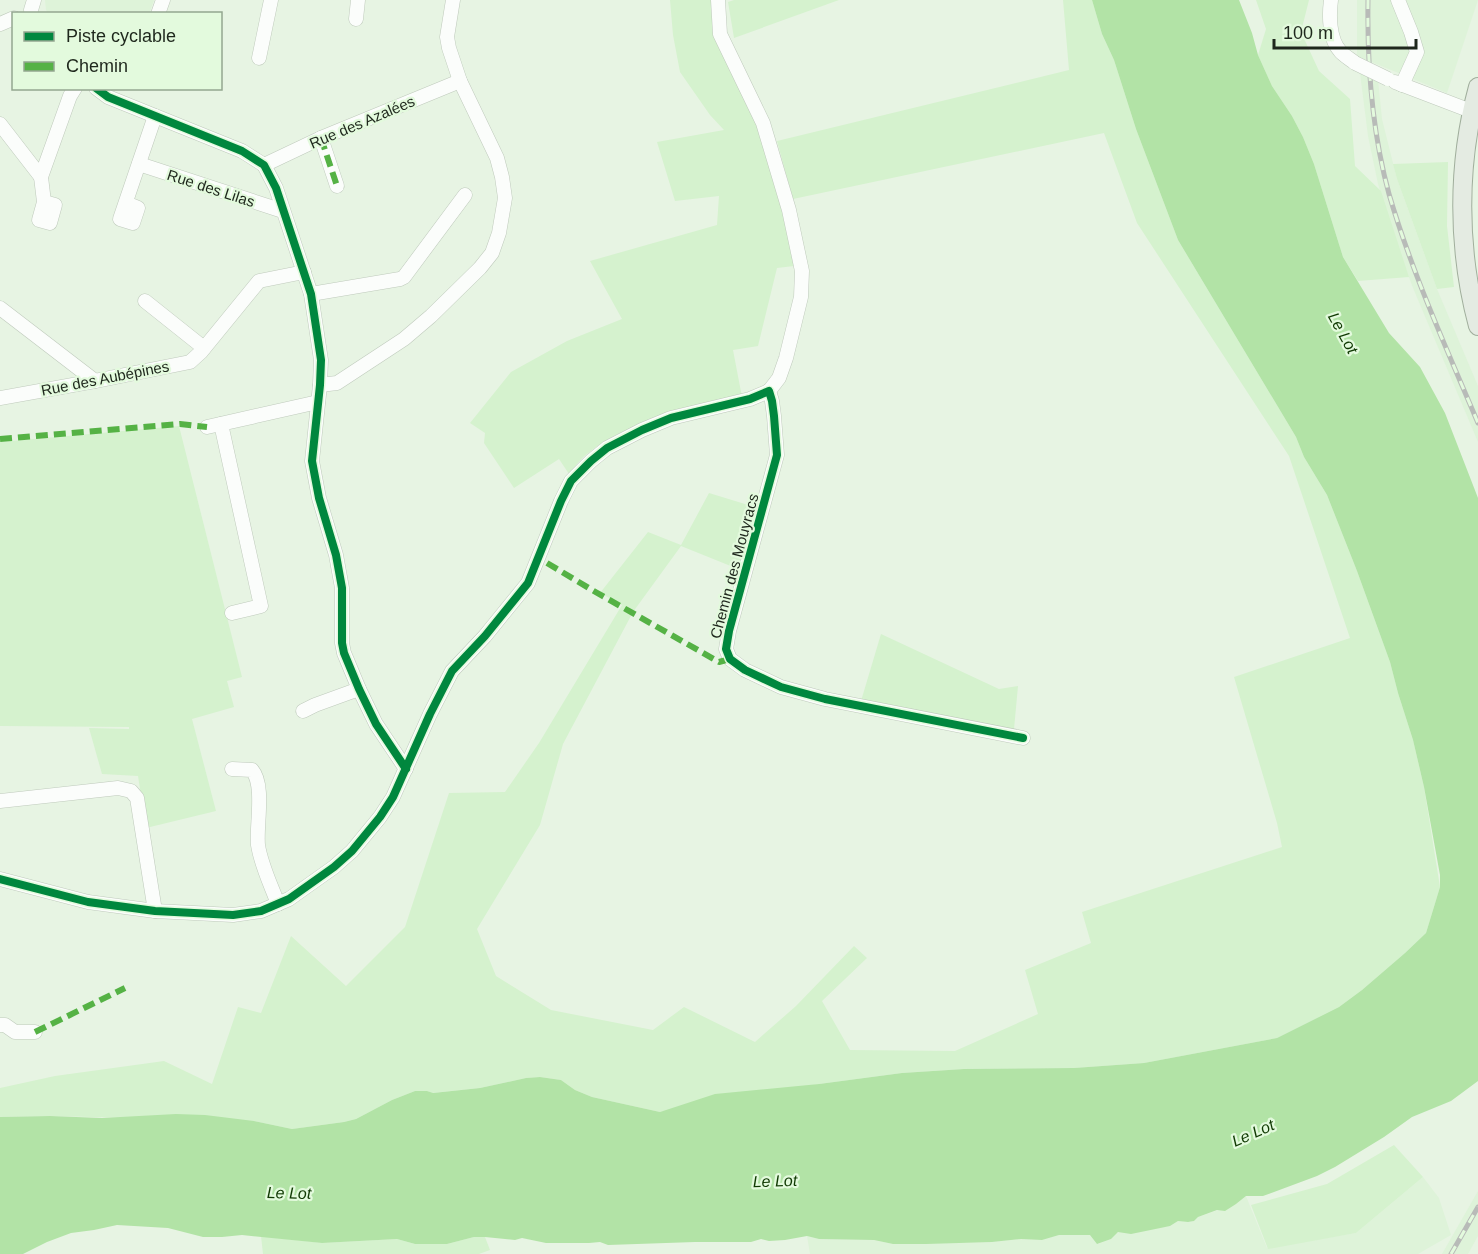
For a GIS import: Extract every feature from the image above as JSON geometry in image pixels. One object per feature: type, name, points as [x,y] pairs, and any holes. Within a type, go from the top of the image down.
[{"type":"main road","points":[[1478,87],[1471,111],[1462,185],[1467,268],[1478,326]]},
{"type":"street","points":[[259,58],[271,0]]},
{"type":"street","points":[[356,19],[358,0]]},
{"type":"street","points":[[321,385],[337,383],[404,339],[431,316],[480,268],[492,253],[499,233],[504,198],[502,177],[498,158],[460,81],[449,48],[447,37],[453,0]]},
{"type":"street","points":[[0,879],[88,902],[155,911],[233,915],[261,911],[288,899],[334,867],[352,851],[380,817],[393,797],[452,671],[528,583],[571,481],[591,460],[607,448],[642,430],[671,418],[750,399],[769,391],[779,378],[786,358],[801,297],[802,271],[789,210],[763,123],[720,34],[718,0]]},
{"type":"street","points":[[1331,0],[1329,13],[1336,45],[1339,51],[1354,63],[1402,85],[1471,111]]},
{"type":"street","points":[[1398,0],[1417,52],[1402,85]]},
{"type":"street","name":"Rue des Azalées","points":[[264,165],[321,138],[460,81]]},
{"type":"street","points":[[44,202],[41,177],[74,90]]},
{"type":"street","points":[[99,90],[108,97],[122,95],[155,116],[242,151],[264,165],[276,188],[311,294],[321,360],[321,385],[312,461],[342,588],[344,653],[376,724],[406,769]]},
{"type":"street","points":[[126,203],[155,116]]},
{"type":"street","points":[[0,124],[41,177]]},
{"type":"street","points":[[321,138],[337,186]]},
{"type":"street","name":"Rue des Lilas","points":[[139,164],[283,211]]},
{"type":"street","points":[[311,294],[404,277],[465,195]]},
{"type":"street","name":"Rue des Aubépines","points":[[0,398],[190,362],[259,280],[304,272]]},
{"type":"street","points":[[145,301],[204,348]]},
{"type":"street","points":[[0,308],[95,381]]},
{"type":"street","name":"Chemin des Mouyracs","points":[[769,391],[774,408],[777,455],[729,631],[726,649],[730,659],[745,670],[781,687],[825,699],[1023,738]]},
{"type":"street","points":[[207,428],[318,402]]},
{"type":"street","points":[[221,424],[261,606],[232,613]]},
{"type":"street","points":[[303,711],[359,689]]},
{"type":"street","points":[[232,769],[252,770],[255,774],[259,797],[260,856],[278,904]]},
{"type":"street","points":[[0,801],[118,788],[131,791],[138,798],[155,911]]},
{"type":"street","points":[[0,1025],[5,1025],[15,1032],[35,1032]]},
{"type":"shaded area","points":[[45,0],[154,0],[150,12],[47,12]]},
{"type":"shaded area","points":[[670,0],[712,0],[713,36],[758,123],[783,209],[794,266],[777,268],[758,346],[733,350],[742,397],[681,411],[641,424],[604,442],[584,456],[569,474],[559,459],[514,488],[484,443],[485,433],[470,423],[511,372],[567,341],[622,319],[590,261],[717,225],[719,196],[675,201],[657,142],[724,130],[710,115],[680,72],[673,35]]},
{"type":"shaded area","points":[[734,0],[839,0],[734,38],[728,2]]},
{"type":"shaded area","points":[[1063,0],[1092,0],[1136,129],[1178,240],[1296,437],[1304,457],[1327,495],[1357,571],[1390,662],[1424,787],[1440,887],[1426,933],[1362,990],[1339,1007],[1277,1038],[1144,1063],[1074,1068],[964,1069],[902,1073],[819,1084],[660,1112],[592,1097],[575,1090],[561,1080],[540,1077],[480,1088],[432,1093],[415,1091],[356,1119],[292,1129],[254,1121],[0,1117],[0,1088],[55,1076],[164,1061],[212,1084],[238,1007],[261,1013],[291,936],[346,986],[405,927],[449,793],[505,792],[539,743],[622,605],[600,593],[648,532],[681,545],[709,493],[758,508],[743,571],[681,546],[633,612],[563,744],[540,825],[477,929],[496,976],[551,1010],[653,1030],[684,1007],[755,1042],[796,1006],[854,946],[867,958],[822,1001],[850,1050],[955,1051],[1038,1014],[1025,970],[1091,943],[1082,912],[1282,847],[1234,677],[1350,638],[1289,456],[1137,223],[1104,133],[793,199],[777,141],[1069,70]]},
{"type":"shaded area","points":[[1256,0],[1309,0],[1301,32],[1319,71],[1350,99],[1355,166],[1381,191],[1409,277],[1358,281],[1343,257],[1314,164],[1303,137],[1272,86],[1258,55],[1266,29]]},
{"type":"shaded area","points":[[1357,0],[1478,0],[1447,93],[1357,56]]},
{"type":"shaded area","points":[[1360,73],[1378,80],[1382,119],[1397,179],[1437,289],[1478,386],[1478,442],[1413,288],[1393,234],[1378,184],[1368,136]]},
{"type":"shaded area","points":[[1448,162],[1447,226],[1454,287],[1437,289],[1393,164]]},
{"type":"shaded area","points":[[179,426],[242,677],[227,681],[234,707],[192,719],[216,811],[146,828],[138,776],[102,774],[89,728],[129,729],[129,727],[0,726],[0,442]]},
{"type":"shaded area","points":[[881,634],[999,689],[1018,686],[1014,729],[861,701]]},
{"type":"shaded area","points":[[1394,1145],[1423,1177],[1356,1233],[1268,1249],[1251,1205],[1327,1184]]},
{"type":"shaded area","points":[[1423,1177],[1439,1198],[1451,1235],[1418,1254],[810,1254],[807,1236],[819,1239],[874,1240],[893,1244],[1042,1240],[1059,1235],[1091,1235],[1098,1244],[1111,1239],[1118,1232],[1170,1226],[1178,1221],[1194,1221],[1198,1217],[1236,1204],[1246,1196],[1267,1248],[1356,1233]]},
{"type":"shaded area","points":[[1478,1191],[1478,1236],[1468,1254],[1442,1254]]},
{"type":"shaded area","points":[[261,1236],[322,1243],[397,1239],[415,1244],[447,1244],[474,1237],[485,1237],[490,1250],[479,1254],[263,1254]]},
{"type":"water","name":"Le Lot","points":[[1092,0],[1239,0],[1258,55],[1272,86],[1292,116],[1314,164],[1343,257],[1389,333],[1420,367],[1445,413],[1478,498],[1478,1081],[1451,1101],[1412,1117],[1384,1137],[1317,1176],[1263,1196],[1246,1196],[1225,1211],[1217,1210],[1198,1217],[1194,1221],[1178,1221],[1170,1226],[1131,1234],[1118,1232],[1111,1239],[1097,1244],[1090,1235],[1059,1235],[1042,1240],[926,1244],[893,1244],[874,1240],[819,1239],[807,1236],[785,1240],[761,1239],[751,1242],[608,1245],[600,1242],[546,1243],[522,1238],[515,1240],[485,1237],[474,1237],[447,1244],[415,1244],[397,1239],[322,1243],[242,1235],[203,1237],[168,1228],[117,1225],[71,1233],[23,1254],[0,1254],[0,1117],[102,1118],[176,1114],[205,1115],[254,1121],[292,1129],[356,1119],[415,1091],[433,1093],[480,1088],[540,1077],[561,1080],[575,1090],[592,1097],[660,1112],[715,1094],[902,1073],[964,1069],[1074,1068],[1144,1063],[1277,1038],[1339,1007],[1362,990],[1426,933],[1440,887],[1440,875],[1413,740],[1390,662],[1327,495],[1304,457],[1296,437],[1178,240],[1136,129]]},
{"type":"railway","points":[[1368,0],[1368,49],[1372,98],[1378,147],[1389,194],[1419,281],[1478,423]]},
{"type":"railway","points":[[1451,1254],[1478,1207]]},
{"type":"marked path","points":[[321,138],[337,186]]},
{"type":"marked path","points":[[0,439],[180,424],[207,427]]},
{"type":"marked path","points":[[547,563],[719,662],[730,659]]},
{"type":"marked path","points":[[35,1032],[125,988]]},
{"type":"cycle path","points":[[99,90],[108,97],[242,151],[264,165],[276,188],[311,294],[321,360],[312,461],[342,588],[344,653],[376,724],[406,769]]},
{"type":"cycle path","points":[[0,879],[88,902],[155,911],[233,915],[261,911],[289,899],[334,867],[352,851],[380,817],[393,797],[452,671],[485,636],[528,583],[571,481],[607,448],[642,430],[671,418],[750,399],[769,391],[774,416],[777,455],[729,631],[726,649],[730,659],[745,670],[781,687],[825,699],[1023,738]]}]
